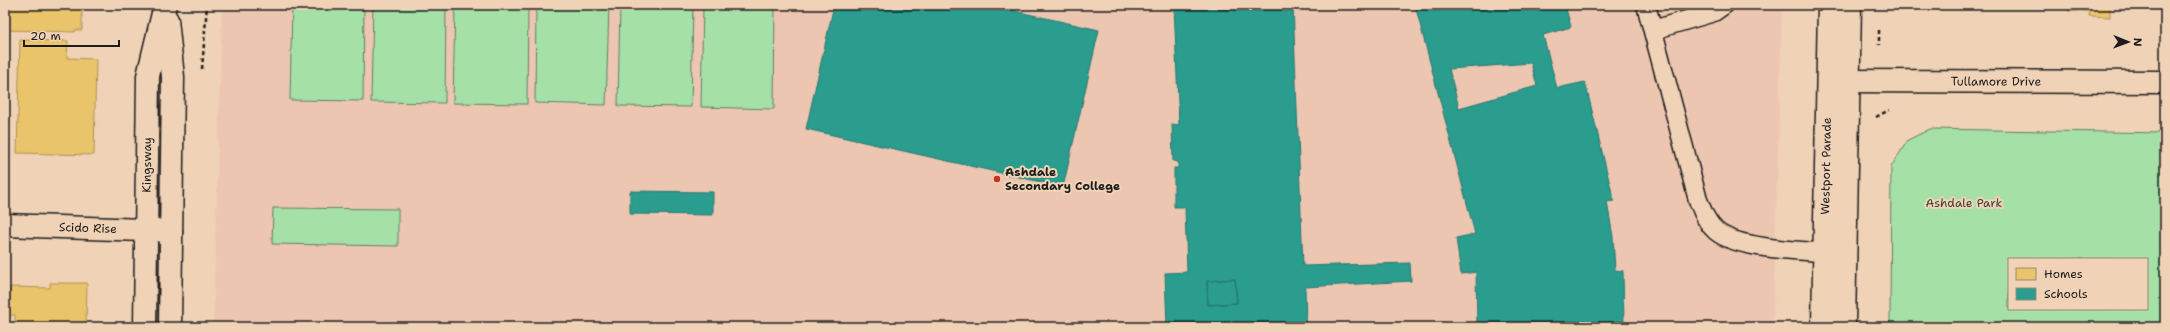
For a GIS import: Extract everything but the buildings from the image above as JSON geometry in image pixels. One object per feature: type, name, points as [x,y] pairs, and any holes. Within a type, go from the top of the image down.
[{"type":"street","name":"Kingsway","points":[[145,327],[148,76],[165,5]]},
{"type":"street","name":"Kingsway","points":[[165,5],[173,77],[170,327]]},
{"type":"street","name":"Westport Parade","points":[[1829,5],[1838,81],[1835,252],[1844,327]]},
{"type":"street","name":"Westport Parade","points":[[1838,81],[1850,5]]},
{"type":"street","name":"Tullamore Drive","points":[[1838,81],[2165,82]]},
{"type":"street","name":"Scido Rise","points":[[5,225],[171,231]]},
{"type":"street","name":"Westport Parade","points":[[1823,327],[1835,252]]},
{"type":"lane","points":[[1646,5],[1698,200],[1706,220],[1717,232],[1742,244],[1835,252]]},
{"type":"lane","points":[[1653,30],[1714,12],[1724,5]]},
{"type":"shaded area","name":"Ashdale Secondary College","points":[[222,5],[1782,5],[1773,327],[213,327]]},
{"type":"green space","points":[[292,5],[364,5],[363,101],[290,100]]},
{"type":"green space","points":[[373,5],[446,5],[445,103],[371,102]]},
{"type":"green space","points":[[455,5],[528,5],[527,104],[453,103]]},
{"type":"green space","points":[[536,5],[609,5],[606,105],[535,103]]},
{"type":"green space","points":[[620,5],[693,5],[691,107],[618,106]]},
{"type":"green space","points":[[703,5],[775,5],[774,109],[701,107]]},
{"type":"green space","name":"Ashdale Park","points":[[1930,129],[2165,133],[2165,327],[1890,327],[1891,167],[1908,140]]},
{"type":"green space","points":[[273,208],[398,209],[398,246],[272,244]]},
{"type":"place","name":"Ashdale Secondary College","points":[[997,179]]}]
